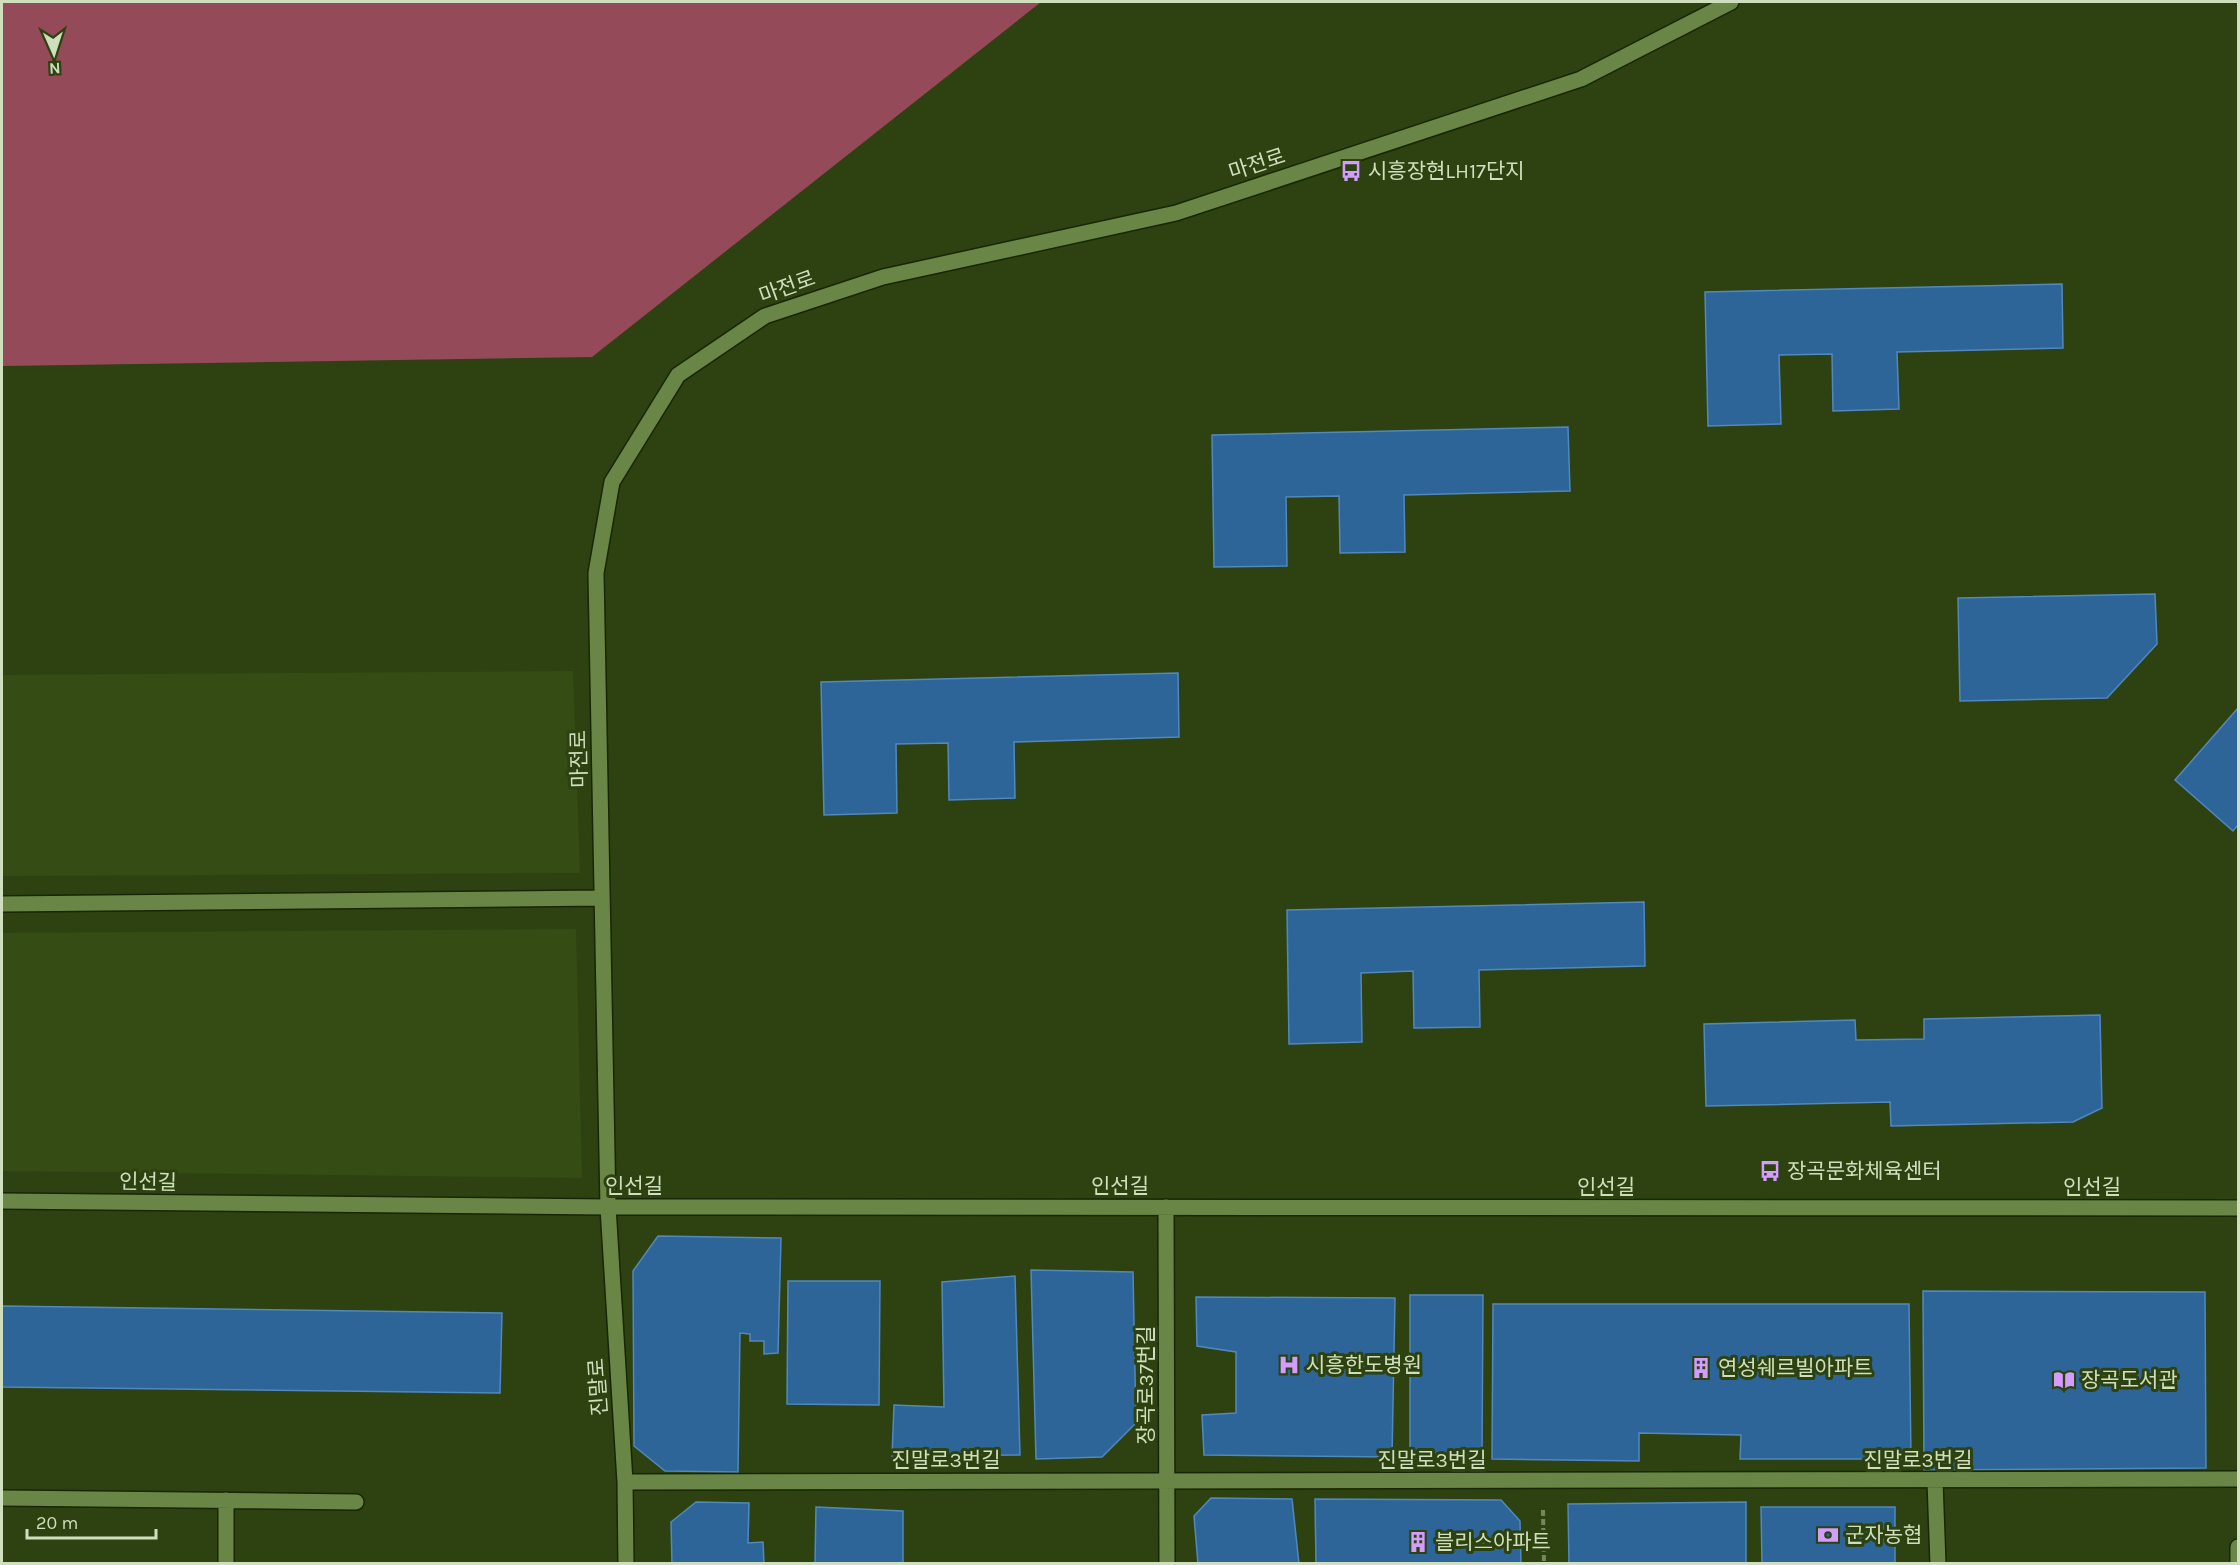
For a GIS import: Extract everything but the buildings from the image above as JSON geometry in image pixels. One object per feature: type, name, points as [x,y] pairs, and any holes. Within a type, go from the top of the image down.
[{"type":"street","name":"마전로","points":[[608,1207],[596,573],[612,482],[678,375],[765,316],[883,277],[1176,213],[1581,79],[1731,2]]},
{"type":"street","points":[[2,904],[602,898]]},
{"type":"street","name":"인선길","points":[[2,1202],[608,1207],[2238,1208]]},
{"type":"street","name":"진말로","points":[[608,1207],[625,1482],[626,1563]]},
{"type":"street","name":"장곡로37번길","points":[[1166,1207],[1167,1563]]},
{"type":"street","name":"진말로3번길","points":[[625,1482],[2238,1479]]},
{"type":"street","points":[[1935,1481],[1938,1563]]},
{"type":"street","points":[[2,1498],[356,1502]]},
{"type":"street","points":[[226,1500],[226,1563]]},
{"type":"street","points":[[2238,1547],[2238,1563]]},
{"type":"path","points":[[1543,1481],[1544,1563]]},
{"type":"shaded area","points":[[2,2],[1041,2],[592,357],[2,366]]},
{"type":"shaded area","points":[[573,671],[580,873],[2,876],[2,675]]},
{"type":"shaded area","points":[[576,929],[582,1178],[2,1171],[2,933]]},
{"type":"place","name":"시흥장현LH17단지","points":[[1351,171]]},
{"type":"place","name":"장곡문화체육센터","points":[[1770,1171]]},
{"type":"place","name":"시흥한도병원","points":[[1289,1365]]},
{"type":"place","name":"연성쉐르빌아파트","points":[[1701,1368]]},
{"type":"place","name":"장곡도서관","points":[[2064,1380]]},
{"type":"place","name":"군자농협","points":[[1828,1535]]},
{"type":"place","name":"블리스아파트","points":[[1418,1542]]}]
